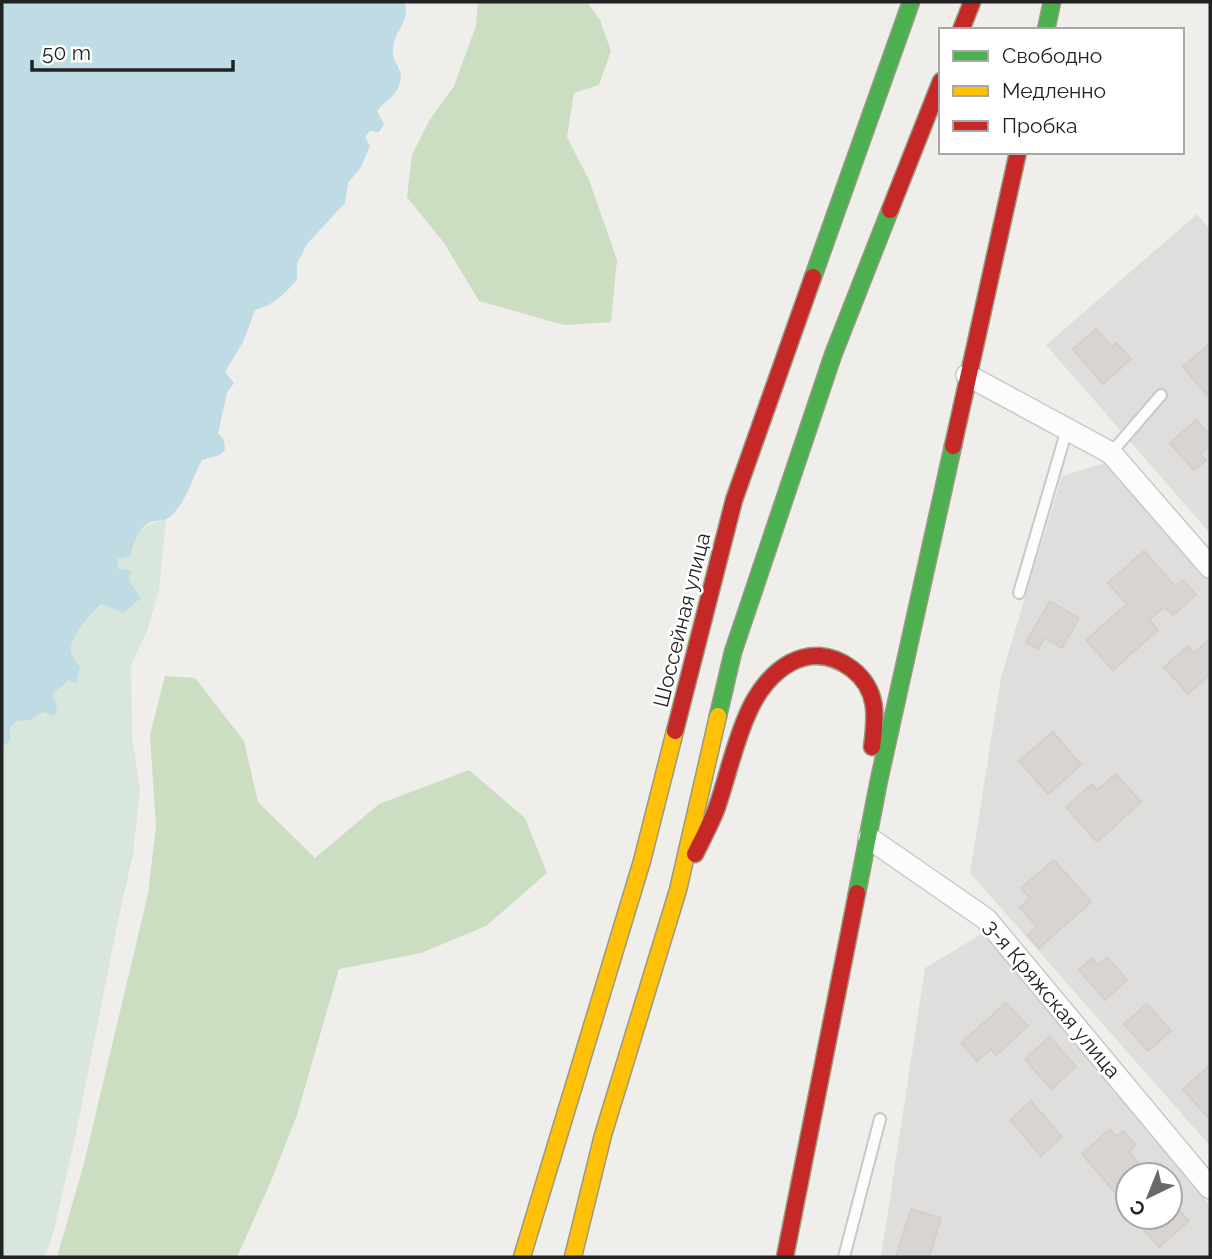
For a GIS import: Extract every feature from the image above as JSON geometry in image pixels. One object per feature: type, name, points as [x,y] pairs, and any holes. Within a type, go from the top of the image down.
[{"type":"main road","name":"Шоссейная улица","points":[[522,1257],[642,861],[734,500],[911,2]]},
{"type":"main road","points":[[962,28],[971,2]]},
{"type":"main road","points":[[1046,28],[1052,2]]},
{"type":"main road","points":[[573,1257],[603,1135],[678,890],[733,652],[833,355],[939,86]]},
{"type":"main road","points":[[785,1257],[879,780],[1018,154]]},
{"type":"main road","points":[[678,890],[715,812],[748,712],[774,673],[789,662],[807,656],[819,656],[841,661],[862,677],[872,694],[876,714],[870,760],[879,780]]},
{"type":"street","points":[[967,375],[1111,453],[1210,567]]},
{"type":"street","name":"3-я Кряжская улица","points":[[869,838],[986,919],[1210,1188]]},
{"type":"lane","points":[[1111,453],[1161,394]]},
{"type":"lane","points":[[1019,593],[1067,429]]},
{"type":"lane","points":[[844,1257],[880,1119]]},
{"type":"shaded area","points":[[1197,214],[1210,229],[1210,533],[1046,345]]},
{"type":"shaded area","points":[[1111,461],[1210,576],[1210,1146],[970,873],[1001,677],[1062,476]]},
{"type":"shaded area","points":[[166,520],[159,590],[147,631],[131,665],[132,735],[140,790],[133,854],[76,1134],[53,1234],[45,1257],[2,1257],[2,748],[10,741],[10,727],[17,721],[31,720],[43,712],[52,695],[69,680],[75,684],[80,667],[71,652],[71,646],[82,626],[103,604],[123,613],[138,592],[119,569],[117,559],[131,556],[141,530]]},
{"type":"shaded area","points":[[983,933],[1173,1161],[1114,1161],[1114,1231],[1184,1231],[1184,1175],[1210,1206],[1210,1257],[881,1257],[925,968]]},
{"type":"green space","points":[[478,2],[587,2],[600,20],[611,51],[599,85],[574,93],[567,137],[589,180],[617,260],[611,322],[564,325],[479,301],[444,243],[407,197],[412,155],[429,121],[454,86],[476,26]]},
{"type":"green space","points":[[165,676],[195,678],[244,741],[258,802],[315,858],[379,804],[469,770],[525,818],[547,873],[486,926],[421,953],[339,969],[297,1115],[237,1257],[57,1257],[84,1163],[148,894],[156,827],[150,735]]},
{"type":"water","points":[[2,2],[405,2],[406,10],[393,49],[401,80],[394,94],[377,111],[384,124],[379,132],[370,131],[365,137],[370,146],[361,167],[348,183],[345,203],[307,244],[297,264],[297,280],[273,302],[255,310],[243,342],[225,372],[234,383],[227,393],[218,433],[224,440],[225,450],[220,455],[202,460],[174,513],[167,519],[144,526],[135,540],[131,556],[117,559],[119,569],[131,570],[129,580],[141,598],[123,613],[102,604],[82,626],[71,646],[71,652],[80,667],[76,684],[69,680],[52,695],[57,704],[55,716],[43,712],[31,720],[17,721],[10,727],[10,741],[2,747]]},
{"type":"building","points":[[1096,329],[1112,347],[1116,343],[1131,359],[1103,384],[1073,349]]},
{"type":"building","points":[[1210,343],[1210,392],[1207,395],[1183,367]]},
{"type":"building","points":[[1196,420],[1210,436],[1210,445],[1200,454],[1206,460],[1194,470],[1170,443]]},
{"type":"building","points":[[1144,551],[1175,586],[1183,580],[1196,595],[1173,615],[1164,607],[1149,620],[1158,630],[1113,670],[1086,640],[1127,604],[1108,583]]},
{"type":"building","points":[[1050,601],[1079,618],[1062,648],[1045,638],[1038,649],[1026,642]]},
{"type":"building","points":[[1210,639],[1210,674],[1188,694],[1164,667],[1188,646],[1194,653]]},
{"type":"building","points":[[1053,732],[1081,765],[1048,794],[1019,761]]},
{"type":"building","points":[[1116,774],[1141,802],[1097,842],[1066,807],[1092,784],[1097,790]]},
{"type":"building","points":[[1054,860],[1091,902],[1039,948],[1028,935],[1037,927],[1020,907],[1030,898],[1021,888]]},
{"type":"building","points":[[1107,957],[1127,980],[1105,1000],[1079,970],[1092,958],[1098,965]]},
{"type":"building","points":[[1006,1003],[1028,1026],[996,1055],[991,1049],[977,1061],[961,1043]]},
{"type":"building","points":[[1147,1004],[1171,1031],[1148,1051],[1124,1024]]},
{"type":"building","points":[[1050,1037],[1076,1067],[1051,1089],[1025,1059]]},
{"type":"building","points":[[1210,1065],[1210,1120],[1183,1089]]},
{"type":"building","points":[[1031,1101],[1062,1137],[1041,1156],[1010,1120]]},
{"type":"building","points":[[1110,1129],[1116,1137],[1123,1131],[1136,1145],[1129,1152],[1137,1161],[1114,1161],[1114,1191],[1082,1154]]},
{"type":"building","points":[[911,1209],[941,1218],[929,1257],[896,1257]]},
{"type":"building","points":[[1145,1231],[1177,1231],[1159,1247]]},
{"type":"traffic: fast","points":[[813,277],[911,2]]},
{"type":"traffic: fast","points":[[1046,28],[1052,2]]},
{"type":"traffic: fast","points":[[718,716],[733,652],[833,355],[890,210]]},
{"type":"traffic: fast","points":[[857,893],[879,780],[953,446]]},
{"type":"traffic: slow","points":[[573,1257],[603,1135],[678,890],[718,716]]},
{"type":"traffic: slow","points":[[522,1257],[642,861],[675,731]]},
{"type":"traffic: jam","points":[[962,28],[972,2]]},
{"type":"traffic: jam","points":[[890,210],[939,86]]},
{"type":"traffic: jam","points":[[953,446],[1018,154]]},
{"type":"traffic: jam","points":[[675,731],[734,500],[813,277]]},
{"type":"traffic: jam","points":[[695,854],[716,810],[748,713],[766,684],[790,663],[805,657],[820,656],[836,660],[861,677],[874,705],[872,747]]},
{"type":"traffic: jam","points":[[785,1257],[857,893]]}]
